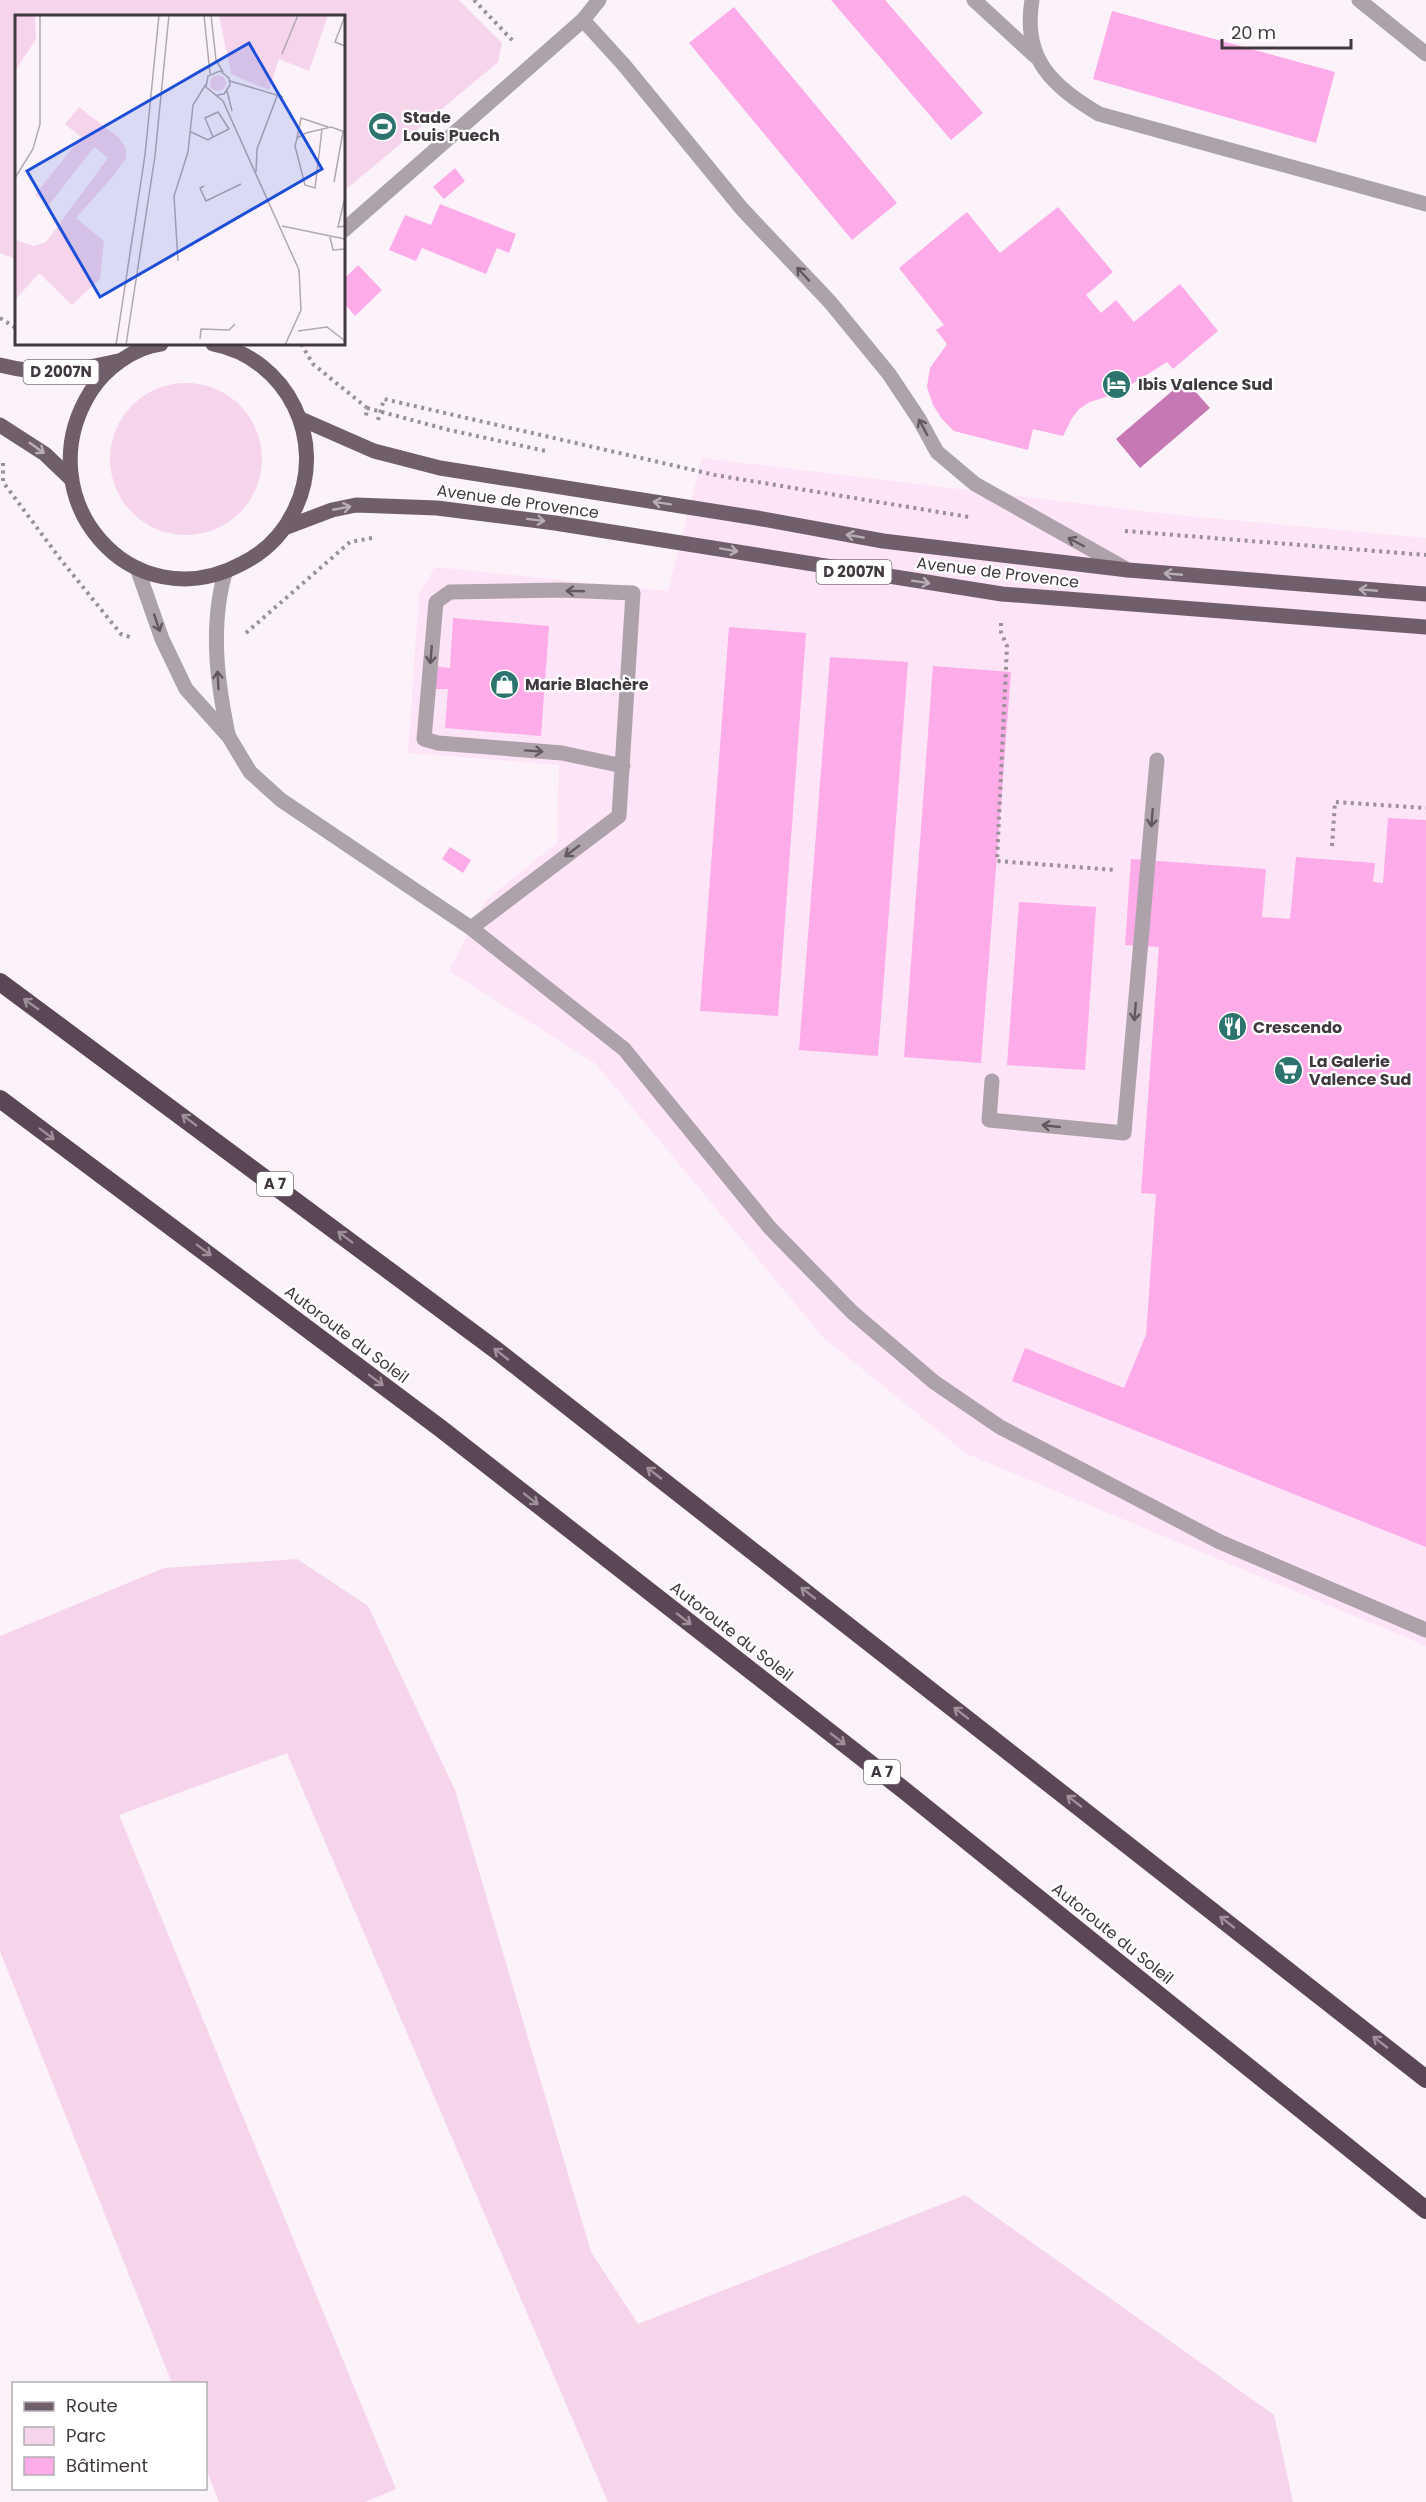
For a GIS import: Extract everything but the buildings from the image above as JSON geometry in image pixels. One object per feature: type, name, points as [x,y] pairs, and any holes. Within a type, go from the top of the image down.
[{"type":"highway","name":"A 7","points":[[0,982],[89,1045],[496,1350],[1426,2079]]},
{"type":"highway","name":"Autoroute du Soleil","points":[[0,1099],[459,1443],[905,1791],[1426,2210]]},
{"type":"main road","points":[[158,345],[121,360],[97,383],[79,411],[69,444],[70,478],[78,506],[92,531],[112,552],[137,568],[166,577],[196,579],[225,573],[260,555],[287,526],[303,492],[308,456],[301,419],[285,388],[261,364],[232,345]]},
{"type":"main road","name":"D 2007N","points":[[0,364],[34,373],[75,371],[121,360]]},
{"type":"main road","name":"Avenue de Provence","points":[[301,419],[374,451],[440,468],[757,518],[883,542],[1128,570],[1426,594]]},
{"type":"main road","points":[[0,425],[45,454],[70,478]]},
{"type":"main road","name":"Avenue de Provence","points":[[287,526],[332,510],[356,505],[437,508],[555,523],[1002,594],[1426,627]]},
{"type":"lane","points":[[345,229],[583,20],[599,0]]},
{"type":"lane","points":[[974,0],[1035,56],[1064,93],[1099,114],[1426,204]]},
{"type":"lane","points":[[1032,0],[1030,14],[1035,56]]},
{"type":"lane","points":[[1359,0],[1426,54]]},
{"type":"lane","points":[[583,20],[624,65],[742,209],[830,302],[889,374],[919,419],[937,452],[975,484],[1128,570]]},
{"type":"lane","points":[[137,568],[162,639],[186,689],[229,737],[250,772],[281,800],[471,928],[624,1049],[770,1228],[852,1312],[934,1382],[1000,1427],[1220,1542],[1426,1630]]},
{"type":"lane","points":[[225,573],[217,601],[217,684],[229,737]]},
{"type":"lane","points":[[471,928],[619,816],[623,766],[633,593],[561,590],[450,592],[436,602],[424,739],[438,743],[562,753],[623,766]]},
{"type":"lane","points":[[992,1081],[989,1120],[1124,1133],[1157,760]]},
{"type":"path","points":[[474,0],[535,63]]},
{"type":"path","points":[[0,318],[15,327]]},
{"type":"path","points":[[376,430],[384,399],[715,475],[978,519]]},
{"type":"path","points":[[367,408],[553,453]]},
{"type":"path","points":[[1124,531],[1426,555]]},
{"type":"path","points":[[1001,632],[1007,646],[997,861],[1116,870]]},
{"type":"path","points":[[1332,846],[1335,802],[1426,808]]},
{"type":"shaded area","points":[[1185,380],[1210,408],[1140,468],[1116,439]]},
{"type":"shaded area","points":[[702,458],[1167,514],[1426,538],[1426,1646],[967,1454],[823,1337],[596,1064],[449,971],[486,900],[557,843],[559,765],[408,753],[419,594],[435,567],[668,591]]},
{"type":"green space","name":"Stade Louis Puech","points":[[0,0],[459,0],[502,43],[498,62],[345,190],[345,15],[15,15],[15,259],[0,253]]},
{"type":"green space","points":[[186,383],[215,389],[228,396],[239,406],[249,417],[256,430],[262,459],[256,488],[249,501],[239,512],[228,522],[215,529],[186,535],[157,529],[144,522],[133,512],[123,501],[116,488],[110,459],[116,430],[123,417],[133,406],[144,396],[157,389]]},
{"type":"green space","points":[[297,1559],[368,1606],[455,1790],[591,2252],[638,2324],[965,2195],[1274,2415],[1293,2502],[608,2502],[287,1753],[119,1815],[396,2489],[365,2502],[219,2502],[207,2472],[207,2382],[172,2382],[0,1951],[0,1636],[164,1568]]},
{"type":"place","name":"Stade Louis Puech","points":[[382,126]]},
{"type":"place","name":"Ibis Valence Sud","points":[[1117,384]]},
{"type":"place","name":"Marie Blachère","points":[[504,684]]},
{"type":"place","name":"Crescendo","points":[[1232,1027]]},
{"type":"place","name":"La Galerie Valence Sud","points":[[1288,1070]]}]
